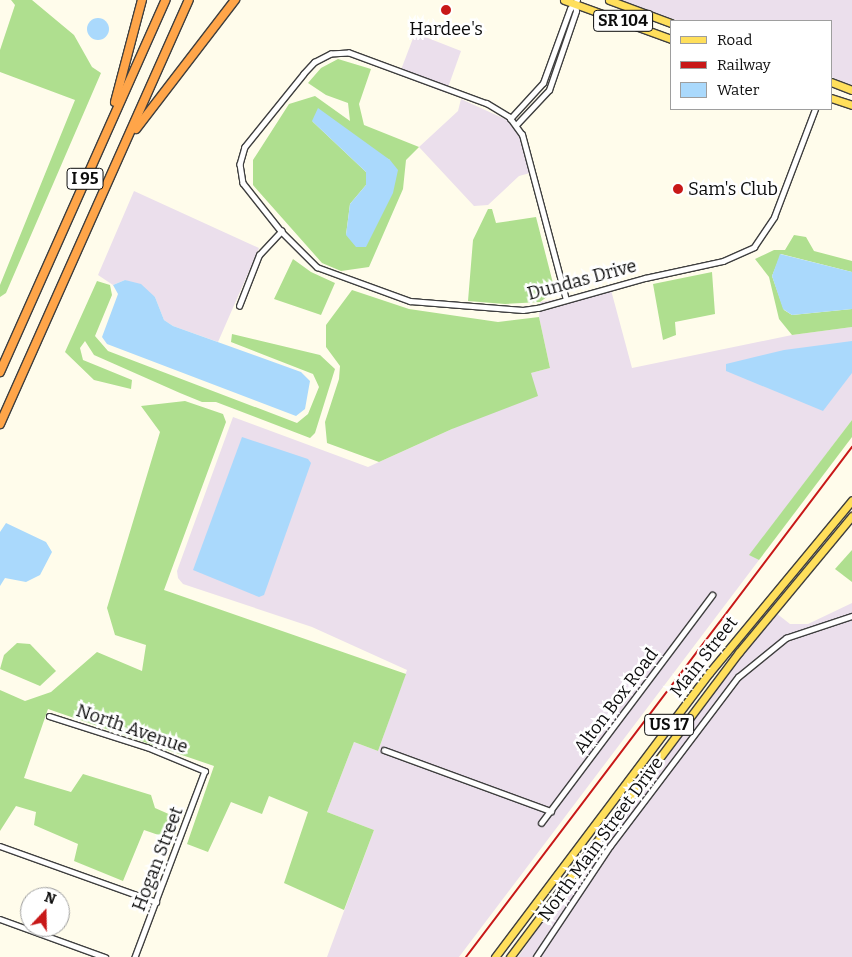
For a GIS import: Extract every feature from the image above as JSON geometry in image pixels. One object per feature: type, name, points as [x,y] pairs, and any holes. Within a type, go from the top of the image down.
[{"type":"highway","points":[[106,133],[133,44],[142,0]]},
{"type":"highway","name":"I 95","points":[[0,372],[166,0]]},
{"type":"highway","name":"I 95","points":[[0,424],[189,0]]},
{"type":"highway","points":[[125,145],[166,86],[235,0]]},
{"type":"main road","name":"SR 104","points":[[564,0],[576,2],[670,39]]},
{"type":"main road","name":"SR 104","points":[[609,0],[670,23]]},
{"type":"main road","points":[[832,82],[852,90]]},
{"type":"main road","points":[[832,98],[852,106]]},
{"type":"main road","name":"Main Street","points":[[494,957],[709,673],[852,500]]},
{"type":"main road","name":"Main Street","points":[[510,957],[738,652],[852,516]]},
{"type":"street","points":[[566,300],[529,156],[516,125],[510,118],[543,83],[570,9],[576,2]]},
{"type":"street","points":[[516,125],[549,90],[576,11],[576,2]]},
{"type":"street","name":"Dundas Drive","points":[[510,118],[484,103],[340,52],[322,57],[304,74],[245,147],[242,156],[243,183],[281,231],[317,268],[402,299],[514,311],[566,300],[653,276],[724,261],[754,247],[774,217],[815,110]]},
{"type":"street","points":[[239,306],[259,255],[281,231]]},
{"type":"street","name":"Alton Box Road","points":[[541,823],[712,594]]},
{"type":"street","name":"North Main Street Drive","points":[[536,957],[610,846],[738,677],[786,638],[852,616]]},
{"type":"street","name":"North Avenue","points":[[48,716],[147,747],[205,771]]},
{"type":"street","points":[[384,750],[551,811]]},
{"type":"street","name":"Hogan Street","points":[[135,957],[205,771]]},
{"type":"street","points":[[0,846],[156,902]]},
{"type":"street","points":[[0,919],[105,957]]},
{"type":"shaded area","points":[[621,0],[852,0],[852,85],[832,77],[832,20],[676,20]]},
{"type":"shaded area","points":[[415,33],[461,51],[446,93],[399,75]]},
{"type":"shaded area","points":[[461,99],[507,120],[519,136],[530,173],[519,176],[488,205],[474,206],[419,147],[458,111]]},
{"type":"shaded area","points":[[134,191],[259,248],[218,342],[173,326],[164,320],[155,297],[125,280],[113,285],[98,275]]},
{"type":"shaded area","points":[[611,290],[632,368],[792,335],[852,327],[852,420],[750,555],[759,560],[459,957],[327,957],[374,830],[327,812],[354,742],[378,751],[407,670],[312,627],[183,584],[178,578],[177,571],[233,417],[368,467],[452,429],[531,373],[550,368],[539,317],[540,302]]},
{"type":"shaded area","points":[[852,603],[852,957],[518,957],[609,828],[776,613],[790,624],[808,624]]},
{"type":"green space","points":[[11,0],[32,0],[74,35],[92,67],[101,73],[6,293],[0,297],[0,285],[75,100],[0,72],[0,50],[15,5]]},
{"type":"green space","points":[[338,59],[371,69],[359,104],[364,125],[419,147],[406,160],[403,189],[369,267],[341,271],[322,263],[253,185],[253,160],[289,104],[315,96],[350,121],[348,103],[326,95],[308,83],[321,68]],"holes":[[[312,121],[390,160],[346,235],[350,204],[366,185],[366,172]]]},
{"type":"green space","points":[[488,209],[492,209],[496,223],[536,217],[555,291],[540,302],[505,304],[468,301],[473,240]]},
{"type":"green space","points":[[794,235],[806,237],[814,251],[852,261],[852,272],[781,254],[772,276],[784,310],[792,315],[852,309],[852,327],[792,335],[779,319],[769,277],[755,259],[774,250],[785,250]]},
{"type":"green space","points":[[293,259],[311,272],[335,283],[321,315],[274,299]]},
{"type":"green space","points":[[712,272],[715,314],[675,322],[676,335],[663,340],[653,284]]},
{"type":"green space","points":[[97,281],[110,285],[112,295],[95,336],[108,351],[297,423],[308,414],[319,387],[313,374],[231,342],[232,334],[320,355],[335,369],[315,433],[310,438],[216,402],[202,402],[94,355],[85,341],[80,348],[83,360],[132,380],[131,389],[94,380],[65,352]]},
{"type":"green space","points":[[352,290],[409,309],[498,322],[539,317],[550,368],[531,373],[538,396],[452,429],[379,462],[327,443],[325,422],[339,379],[340,366],[326,347],[326,325]]},
{"type":"green space","points":[[185,401],[223,414],[226,422],[164,590],[406,674],[378,751],[354,742],[327,812],[374,830],[344,910],[284,883],[308,812],[269,796],[262,814],[231,802],[208,852],[187,844],[214,766],[48,709],[24,778],[71,792],[83,774],[151,795],[155,808],[180,819],[173,840],[144,830],[123,881],[74,861],[78,844],[34,825],[36,812],[16,806],[0,831],[0,690],[25,701],[51,692],[97,652],[142,671],[146,645],[115,635],[107,608],[160,432],[141,406]]},
{"type":"green space","points":[[852,420],[852,437],[759,560],[749,555]]},
{"type":"green space","points":[[852,550],[852,582],[835,569]]},
{"type":"green space","points":[[17,643],[30,644],[56,671],[40,686],[0,669],[4,655]]},
{"type":"water","points":[[94,18],[102,18],[109,25],[109,33],[102,40],[94,40],[87,33],[87,25]]},
{"type":"water","points":[[318,108],[390,160],[398,170],[393,193],[366,247],[356,247],[346,235],[350,204],[366,185],[366,172],[312,121]]},
{"type":"water","points":[[780,254],[852,272],[852,309],[792,315],[783,309],[772,276]]},
{"type":"water","points":[[125,280],[141,284],[155,297],[164,320],[173,326],[301,372],[310,381],[305,409],[296,416],[107,344],[102,337],[118,294],[113,285]]},
{"type":"water","points":[[852,341],[852,373],[823,411],[726,371],[726,364],[784,350]]},
{"type":"water","points":[[242,437],[308,459],[311,463],[264,595],[259,597],[193,570]]},
{"type":"water","points":[[6,523],[46,542],[52,552],[40,575],[26,582],[5,578],[0,586],[0,532]]},
{"type":"railway","points":[[466,957],[852,447]]},
{"type":"place","name":"Hardee's","points":[[446,10]]},
{"type":"place","name":"Sam's Club","points":[[678,189]]}]
